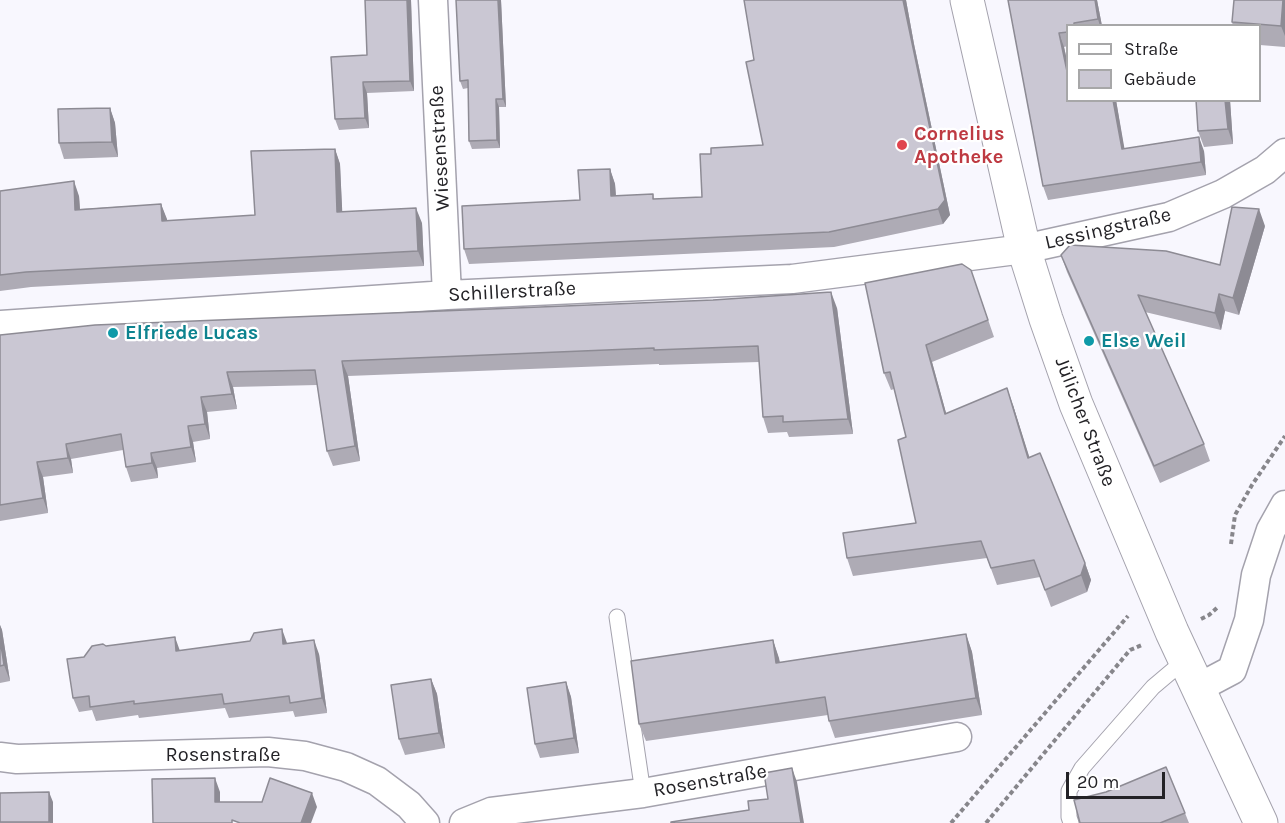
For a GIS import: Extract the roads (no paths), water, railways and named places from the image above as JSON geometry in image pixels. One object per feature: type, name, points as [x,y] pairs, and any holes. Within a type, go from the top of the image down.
[{"type":"main road","name":"Jülicher Straße","points":[[967,0],[1024,249],[1076,404],[1152,586],[1262,823]]},
{"type":"street","name":"Wiesenstraße","points":[[433,0],[447,295]]},
{"type":"street","name":"Lessingstraße","points":[[1024,249],[1169,217],[1231,189],[1265,170],[1285,153]]},
{"type":"street","name":"Schillerstraße","points":[[0,325],[447,295],[792,279],[1024,249]]},
{"type":"street","points":[[1185,660],[1232,670],[1249,620],[1256,575],[1271,530],[1285,505]]},
{"type":"street","name":"Rosenstraße","points":[[464,823],[491,812],[643,793],[957,737]]},
{"type":"street","name":"Rosenstraße","points":[[0,756],[17,759],[268,753],[305,756],[346,767],[376,781],[410,805],[424,823]]},
{"type":"lane","points":[[617,616],[643,793]]},
{"type":"lane","points":[[1071,823],[1069,791],[1082,768],[1153,687],[1185,660]]},
{"type":"place","name":"Cornelius Apotheke","points":[[902,145]]},
{"type":"place","name":"Elfriede Lucas","points":[[113,333]]},
{"type":"place","name":"Else Weil","points":[[1089,341]]}]
